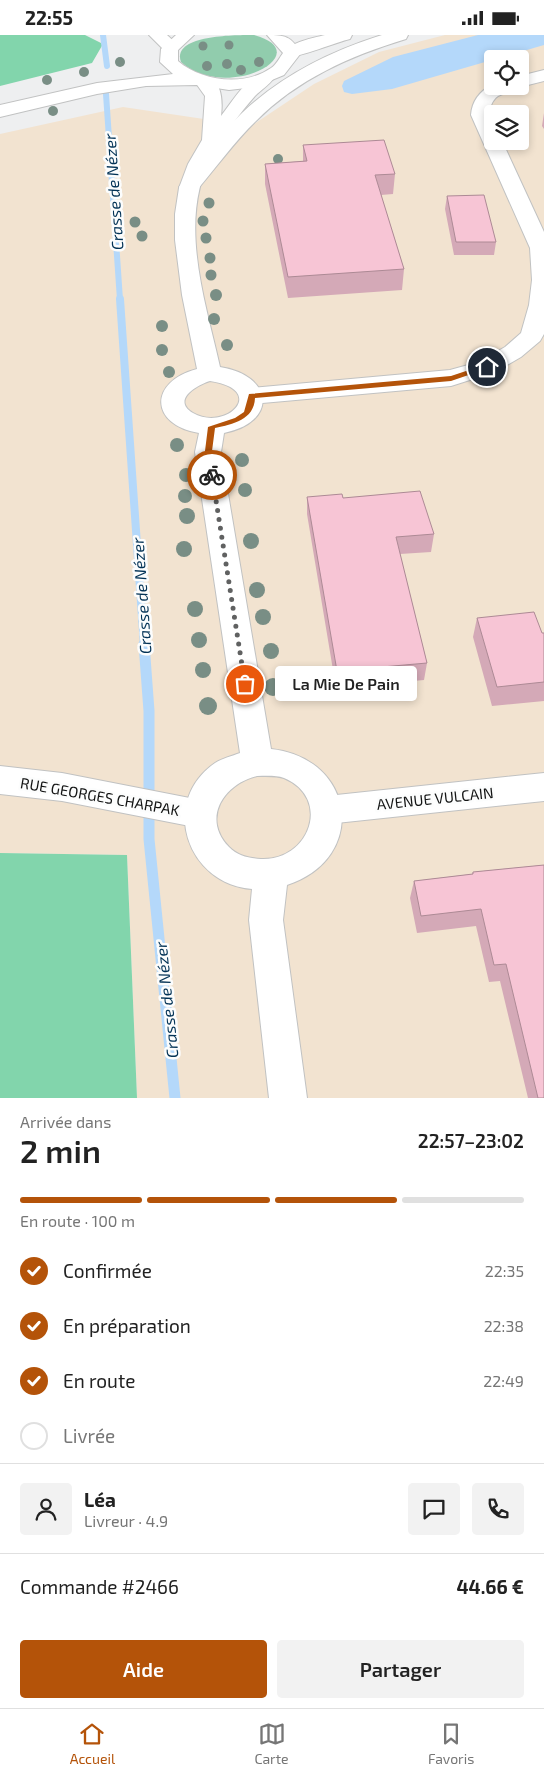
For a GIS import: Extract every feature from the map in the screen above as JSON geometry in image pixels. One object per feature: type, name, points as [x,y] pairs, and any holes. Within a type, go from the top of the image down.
[{"type":"main road","points":[[157,35],[159,56]]},
{"type":"main road","points":[[0,100],[159,56],[186,35]]},
{"type":"main road","points":[[275,35],[287,44],[292,53]]},
{"type":"main road","points":[[210,373],[188,265],[184,221],[189,187],[197,164],[212,139],[231,116],[245,93],[278,71],[288,62],[292,53],[312,44],[344,35]]},
{"type":"main road","points":[[189,187],[248,117],[276,93],[328,62],[354,50],[400,35]]},
{"type":"main road","points":[[159,56],[168,61],[173,68],[213,89],[216,99],[212,115],[212,139]]},
{"type":"main road","points":[[529,79],[544,75]]},
{"type":"main road","points":[[0,111],[127,83],[175,79],[232,84],[265,78]]},
{"type":"main road","points":[[252,396],[451,378],[487,367],[538,339],[543,280],[541,248],[480,115],[480,106],[487,95]]},
{"type":"main road","points":[[210,373],[233,376],[249,388],[252,396],[251,405],[246,413],[237,420],[212,427],[185,421],[176,414],[171,396],[176,387],[185,380],[210,373]]},
{"type":"main road","points":[[212,427],[208,451],[257,762]]},
{"type":"main road","points":[[257,762],[276,763],[294,768],[310,779],[321,793],[327,810],[327,827],[320,845],[308,859],[291,870],[271,875],[248,874],[228,866],[212,851],[202,833],[200,814],[204,798],[213,785],[225,774],[240,766],[257,762]]},
{"type":"main road","name":"RUE GEORGES CHARPAK","points":[[0,779],[62,787],[163,805],[200,814]]},
{"type":"main road","name":"AVENUE VULCAIN","points":[[327,810],[544,787]]},
{"type":"main road","points":[[271,875],[266,920],[288,1098]]},
{"type":"shaded area","points":[[445,35],[544,35],[544,1098],[137,1098],[127,855],[0,853],[0,134],[123,107],[251,126],[314,84],[379,52]]},
{"type":"green space","points":[[0,35],[85,35],[103,44],[92,63],[0,86]]},
{"type":"green space","points":[[254,35],[272,43],[277,53],[272,62],[259,71],[241,76],[221,78],[200,73],[181,62],[180,53],[185,46],[194,42],[219,36]]},
{"type":"green space","points":[[0,853],[127,855],[137,1098],[0,1098]]},
{"type":"water","points":[[478,35],[544,35],[544,45],[527,50],[484,50],[484,62],[392,89],[352,94],[344,92],[342,86],[344,81],[393,57]]},
{"type":"building","points":[[384,140],[395,174],[375,175],[404,269],[288,277],[265,164],[307,161],[303,145]]},
{"type":"building","points":[[484,195],[496,242],[456,242],[447,196]]},
{"type":"building","points":[[420,491],[434,534],[396,537],[427,663],[337,671],[307,497],[342,494],[343,498]]},
{"type":"building","points":[[534,612],[542,633],[544,633],[544,682],[497,687],[477,618]]},
{"type":"building","points":[[544,865],[544,1098],[538,1098],[506,964],[494,965],[481,909],[421,916],[414,881],[473,874],[473,872]]},
{"type":"waterway","name":"Crasse de Nézer","points":[[103,35],[107,66]]},
{"type":"waterway","name":"Crasse de Nézer","points":[[106,94],[120,300]]},
{"type":"waterway","name":"Crasse de Nézer","points":[[120,299],[144,646]]},
{"type":"waterway","name":"Crasse de Nézer","points":[[144,644],[149,711],[149,839],[175,1098]]},
{"type":"way so far","points":[[212,475],[245,684]]},
{"type":"place","name":"La Mie De Pain","points":[[245,684]]},
{"type":"route","points":[[212,475],[208,451],[212,427],[225,425],[237,420],[246,413],[251,405],[252,396],[451,378],[487,367]]}]
